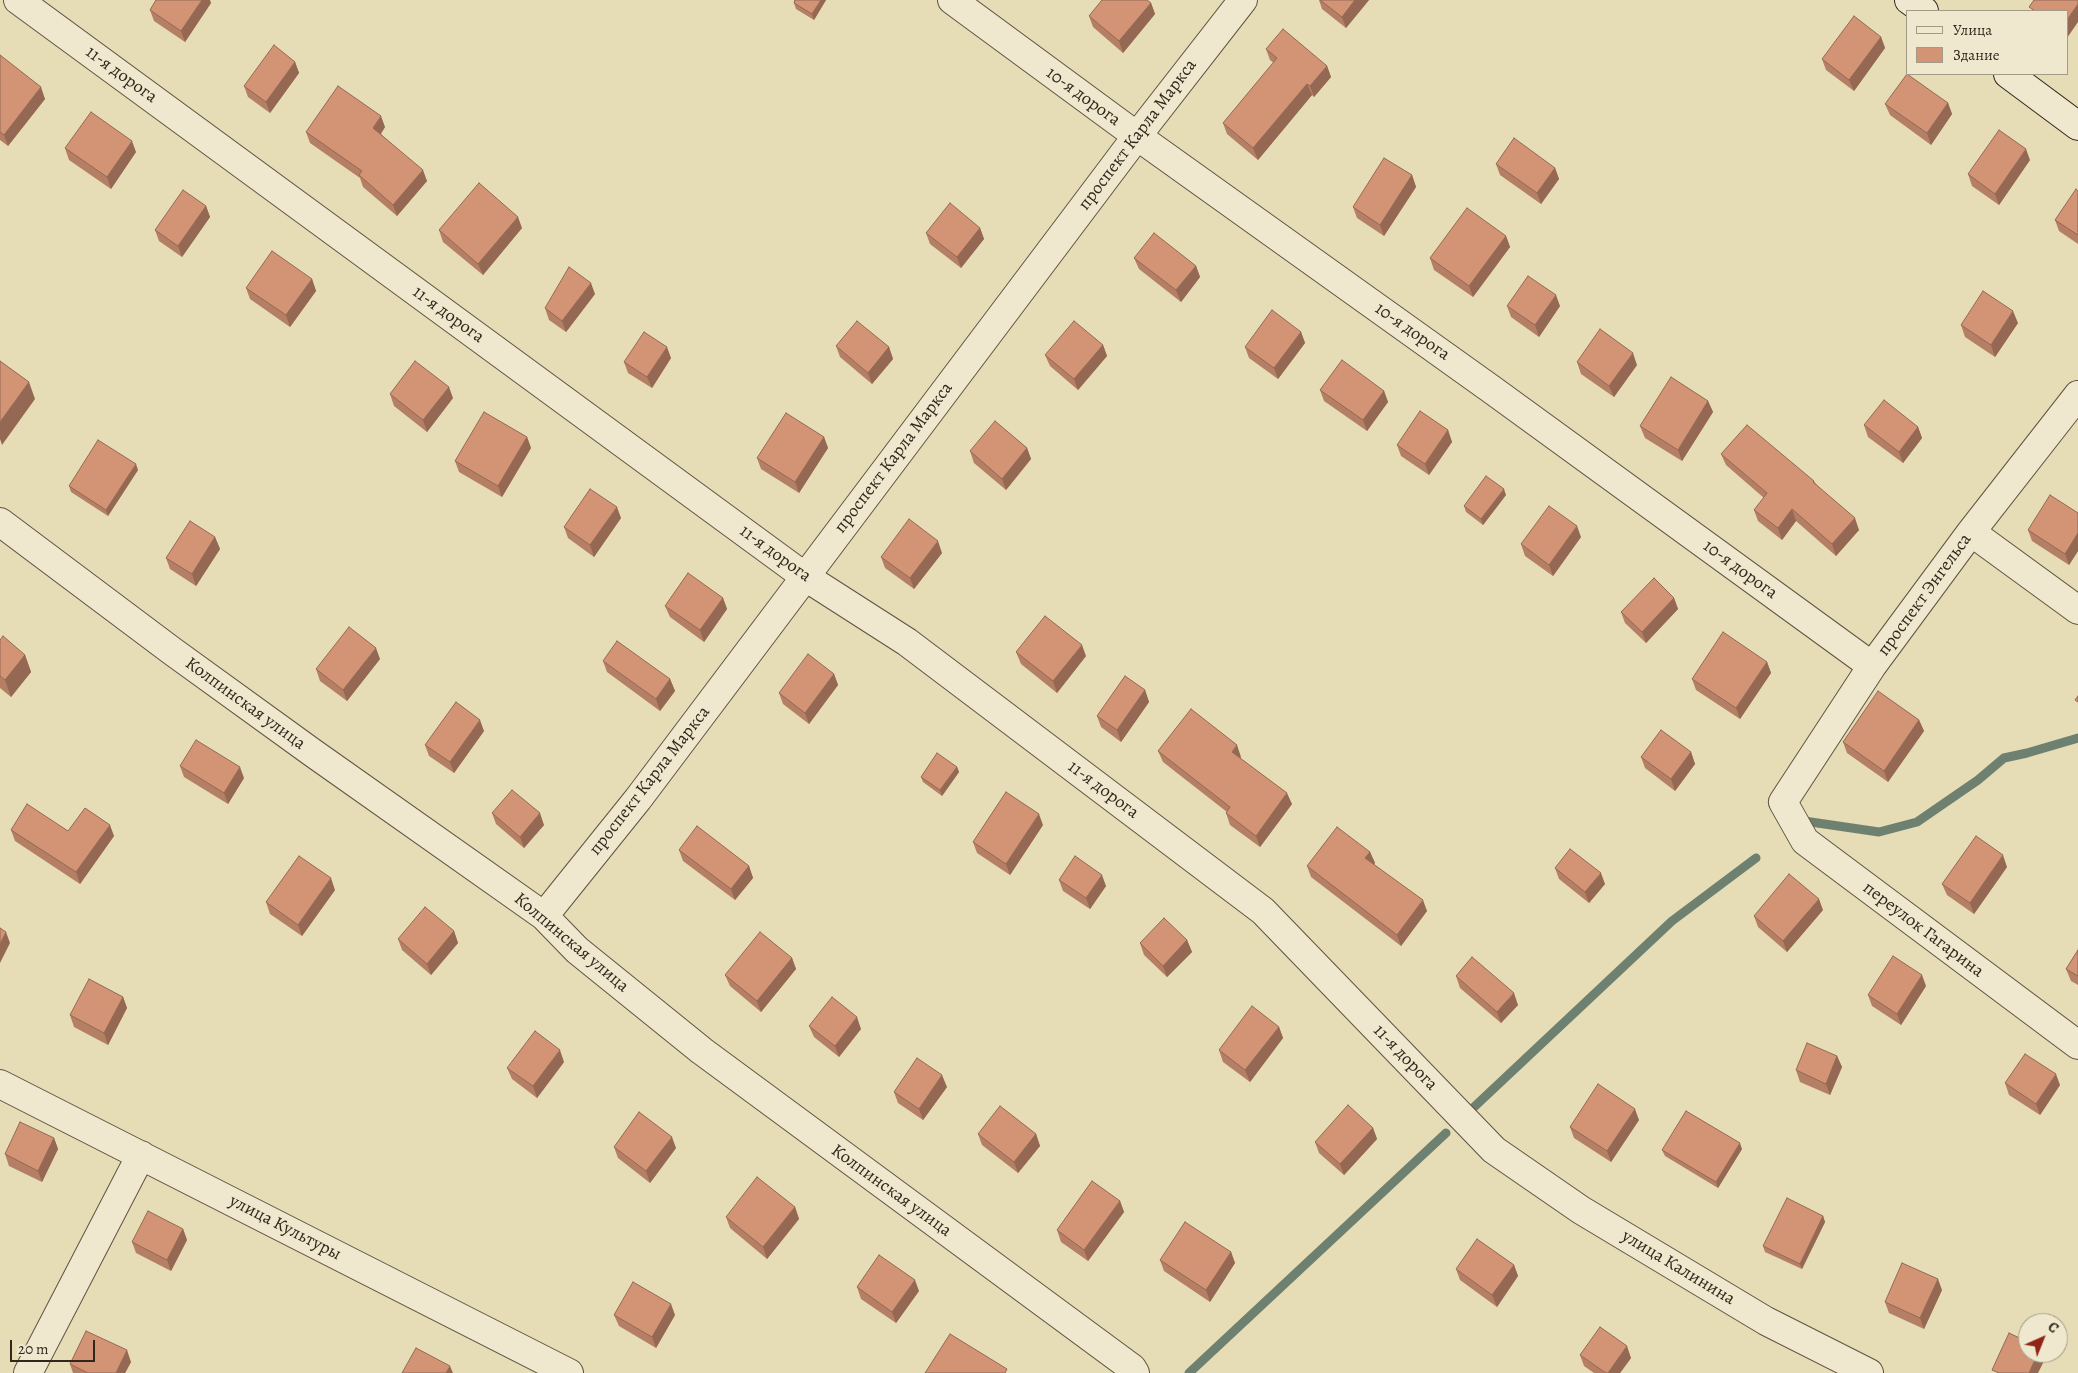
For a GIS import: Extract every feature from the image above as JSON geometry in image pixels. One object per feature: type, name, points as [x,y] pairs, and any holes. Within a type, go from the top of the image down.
[{"type":"street","name":"11-я дорога","points":[[18,0],[804,576],[907,642],[1263,911],[1494,1150]]},
{"type":"street","name":"10-я дорога","points":[[952,0],[1137,136],[1491,389],[1872,666]]},
{"type":"street","name":"проспект Карла Маркса","points":[[544,916],[638,799],[1137,136],[1243,0]]},
{"type":"street","points":[[1909,0],[1923,10]]},
{"type":"street","points":[[2009,75],[2078,126]]},
{"type":"street","name":"проспект Энгельса","points":[[1782,802],[1872,666],[1971,532],[2078,395]]},
{"type":"street","name":"Колпинская улица","points":[[0,522],[289,736],[544,916],[577,950],[702,1051],[1132,1368],[1135,1373]]},
{"type":"street","points":[[1971,532],[2078,610]]},
{"type":"street","name":"переулок Гагарина","points":[[1782,802],[1805,841],[2078,1045]]},
{"type":"street","name":"улица Культуры","points":[[0,1084],[141,1155],[534,1365],[569,1373]]},
{"type":"street","name":"улица Калинина","points":[[1494,1150],[1581,1210],[1766,1321],[1870,1373]]},
{"type":"street","points":[[28,1373],[141,1155]]},
{"type":"building","points":[[156,0],[202,0],[181,31],[150,10]]},
{"type":"building","points":[[795,0],[821,0],[812,14],[794,3]]},
{"type":"building","points":[[1102,0],[1147,0],[1151,3],[1119,41],[1089,16]]},
{"type":"building","points":[[1320,0],[1355,0],[1342,17]]},
{"type":"building","points":[[2034,0],[2078,0],[2078,4],[2068,19],[2068,10],[2034,10],[2029,7]]},
{"type":"building","points":[[1854,16],[1881,37],[1849,80],[1822,59]]},
{"type":"building","points":[[1283,29],[1327,66],[1310,86],[1307,84],[1253,148],[1223,123],[1277,58],[1266,49]]},
{"type":"building","points":[[274,45],[295,62],[266,102],[244,86]]},
{"type":"building","points":[[0,55],[41,87],[4,135],[0,132]]},
{"type":"building","points":[[1906,75],[1948,103],[1927,133],[1885,104]]},
{"type":"building","points":[[338,86],[381,116],[373,128],[423,170],[393,205],[359,175],[362,171],[306,132]]},
{"type":"building","points":[[91,112],[132,141],[107,177],[65,148]]},
{"type":"building","points":[[1999,130],[2026,149],[1995,194],[1968,174]]},
{"type":"building","points":[[1514,138],[1555,168],[1537,193],[1496,164]]},
{"type":"building","points":[[1384,158],[1412,175],[1380,225],[1353,207]]},
{"type":"building","points":[[479,183],[518,217],[478,264],[439,230]]},
{"type":"building","points":[[2076,189],[2078,191],[2078,235],[2055,220]]},
{"type":"building","points":[[183,190],[206,206],[178,246],[155,230]]},
{"type":"building","points":[[950,203],[980,228],[957,257],[926,233]]},
{"type":"building","points":[[1467,208],[1506,236],[1469,286],[1430,258]]},
{"type":"building","points":[[1154,233],[1196,266],[1176,290],[1134,258]]},
{"type":"building","points":[[272,251],[312,279],[286,315],[246,288]]},
{"type":"building","points":[[569,267],[591,283],[562,321],[545,308]]},
{"type":"building","points":[[1528,276],[1556,295],[1535,325],[1507,306]]},
{"type":"building","points":[[1983,291],[2013,311],[1991,345],[1961,325]]},
{"type":"building","points":[[1272,310],[1301,332],[1274,368],[1245,347]]},
{"type":"building","points":[[857,321],[889,347],[868,373],[836,346]]},
{"type":"building","points":[[1074,321],[1103,345],[1074,379],[1045,355]]},
{"type":"building","points":[[1600,329],[1633,353],[1609,386],[1577,362]]},
{"type":"building","points":[[644,332],[667,347],[647,377],[624,362]]},
{"type":"building","points":[[1342,360],[1384,391],[1363,420],[1320,390]]},
{"type":"building","points":[[0,361],[29,382],[0,422]]},
{"type":"building","points":[[415,361],[449,387],[423,420],[390,394]]},
{"type":"building","points":[[1671,377],[1708,401],[1678,450],[1640,426]]},
{"type":"building","points":[[1884,400],[1918,427],[1899,452],[1864,425]]},
{"type":"building","points":[[1420,411],[1448,430],[1425,464],[1397,445]]},
{"type":"building","points":[[484,412],[527,437],[498,486],[455,461]]},
{"type":"building","points":[[786,413],[824,437],[795,482],[757,458]]},
{"type":"building","points":[[995,421],[1027,448],[1002,479],[970,451]]},
{"type":"building","points":[[1747,425],[1855,518],[1832,544],[1792,509],[1778,528],[1754,510],[1767,493],[1721,454]]},
{"type":"building","points":[[98,440],[136,464],[106,510],[69,486]]},
{"type":"building","points":[[1486,476],[1504,489],[1481,519],[1464,506]]},
{"type":"building","points":[[590,489],[617,507],[590,545],[564,527]]},
{"type":"building","points":[[2050,495],[2078,513],[2078,533],[2065,554],[2028,530]]},
{"type":"building","points":[[1549,506],[1577,526],[1549,565],[1521,544]]},
{"type":"building","points":[[909,519],[938,541],[910,578],[881,557]]},
{"type":"building","points":[[190,521],[215,537],[192,574],[166,558]]},
{"type":"building","points":[[688,573],[723,598],[700,630],[665,606]]},
{"type":"building","points":[[1654,578],[1674,598],[1642,632],[1621,612]]},
{"type":"building","points":[[1045,616],[1082,645],[1053,681],[1016,652]]},
{"type":"building","points":[[349,627],[376,648],[343,690],[316,669]]},
{"type":"building","points":[[1723,632],[1767,662],[1736,708],[1692,679]]},
{"type":"building","points":[[3,636],[25,655],[5,680],[0,676],[0,640]]},
{"type":"building","points":[[617,641],[670,679],[656,699],[603,661]]},
{"type":"building","points":[[808,654],[834,674],[805,713],[779,693]]},
{"type":"building","points":[[1125,676],[1145,690],[1117,730],[1097,716]]},
{"type":"building","points":[[1878,691],[1919,720],[1884,771],[1843,742]]},
{"type":"building","points":[[456,702],[480,720],[450,762],[425,745]]},
{"type":"building","points":[[1191,709],[1237,745],[1232,752],[1287,793],[1256,836],[1226,813],[1230,807],[1158,751]]},
{"type":"building","points":[[1661,730],[1691,752],[1671,779],[1641,757]]},
{"type":"building","points":[[196,740],[240,767],[224,793],[180,766]]},
{"type":"building","points":[[937,753],[957,767],[940,790],[921,777]]},
{"type":"building","points":[[512,790],[540,813],[520,837],[492,813]]},
{"type":"building","points":[[1006,792],[1039,814],[1006,864],[973,842]]},
{"type":"building","points":[[27,804],[68,831],[85,808],[110,825],[76,872],[11,830]]},
{"type":"building","points":[[697,826],[749,866],[731,889],[679,850]]},
{"type":"building","points":[[1337,827],[1370,852],[1365,858],[1423,900],[1397,935],[1307,866]]},
{"type":"building","points":[[1976,836],[2003,855],[1970,903],[1942,884]]},
{"type":"building","points":[[1570,849],[1601,873],[1585,892],[1555,868]]},
{"type":"building","points":[[299,856],[331,878],[298,925],[266,902]]},
{"type":"building","points":[[1075,856],[1102,875],[1086,898],[1059,880]]},
{"type":"building","points":[[1789,874],[1819,899],[1783,941],[1754,916]]},
{"type":"building","points":[[425,907],[454,931],[427,964],[398,939]]},
{"type":"building","points":[[1164,918],[1187,940],[1163,966],[1140,943]]},
{"type":"building","points":[[0,928],[6,932],[0,944]]},
{"type":"building","points":[[760,932],[792,958],[757,1001],[725,975]]},
{"type":"building","points":[[2078,950],[2078,976],[2066,969]]},
{"type":"building","points":[[1893,956],[1922,975],[1897,1014],[1868,995]]},
{"type":"building","points":[[1472,957],[1514,993],[1497,1012],[1456,976]]},
{"type":"building","points":[[89,979],[123,997],[104,1033],[70,1015]]},
{"type":"building","points":[[832,997],[857,1017],[835,1046],[809,1026]]},
{"type":"building","points":[[1252,1006],[1279,1027],[1245,1070],[1219,1050]]},
{"type":"building","points":[[535,1031],[560,1050],[533,1086],[507,1068]]},
{"type":"building","points":[[1807,1043],[1837,1056],[1826,1084],[1796,1070]]},
{"type":"building","points":[[2025,1054],[2056,1074],[2036,1104],[2005,1083]]},
{"type":"building","points":[[917,1058],[942,1075],[919,1109],[894,1092]]},
{"type":"building","points":[[1598,1084],[1635,1109],[1607,1151],[1570,1127]]},
{"type":"building","points":[[1348,1105],[1373,1128],[1340,1164],[1315,1142]]},
{"type":"building","points":[[1000,1106],[1036,1134],[1014,1162],[978,1134]]},
{"type":"building","points":[[1686,1111],[1740,1143],[1716,1182],[1662,1150]]},
{"type":"building","points":[[639,1112],[672,1137],[646,1171],[614,1147]]},
{"type":"building","points":[[20,1122],[54,1138],[38,1171],[5,1154]]},
{"type":"building","points":[[757,1177],[795,1207],[763,1247],[726,1217]]},
{"type":"building","points":[[1092,1181],[1120,1201],[1084,1250],[1057,1230]]},
{"type":"building","points":[[1787,1198],[1823,1216],[1800,1264],[1763,1246]]},
{"type":"building","points":[[148,1211],[183,1229],[167,1260],[132,1242]]},
{"type":"building","points":[[1185,1222],[1231,1252],[1206,1290],[1160,1260]]},
{"type":"building","points":[[1477,1239],[1514,1265],[1492,1295],[1456,1269]]},
{"type":"building","points":[[879,1255],[915,1280],[892,1312],[857,1287]]},
{"type":"building","points":[[1902,1263],[1938,1279],[1920,1318],[1885,1302]]},
{"type":"building","points":[[633,1282],[671,1304],[652,1337],[614,1315]]},
{"type":"building","points":[[1600,1327],[1627,1346],[1608,1373],[1580,1355]]},
{"type":"building","points":[[86,1331],[127,1350],[116,1373],[88,1373],[70,1364]]},
{"type":"building","points":[[2009,1333],[2018,1337],[2018,1363],[2034,1363],[2029,1373],[1999,1373],[1992,1370]]},
{"type":"building","points":[[950,1334],[1007,1369],[1005,1373],[925,1373]]},
{"type":"building","points":[[416,1348],[450,1366],[446,1373],[402,1373]]},
{"type":"waterway","points":[[1804,821],[1879,832],[1917,822],[1978,780],[2004,758],[2078,738]]},
{"type":"waterway","points":[[1473,1108],[1672,921],[1756,858]]},
{"type":"waterway","points":[[1189,1373],[1446,1133]]}]
